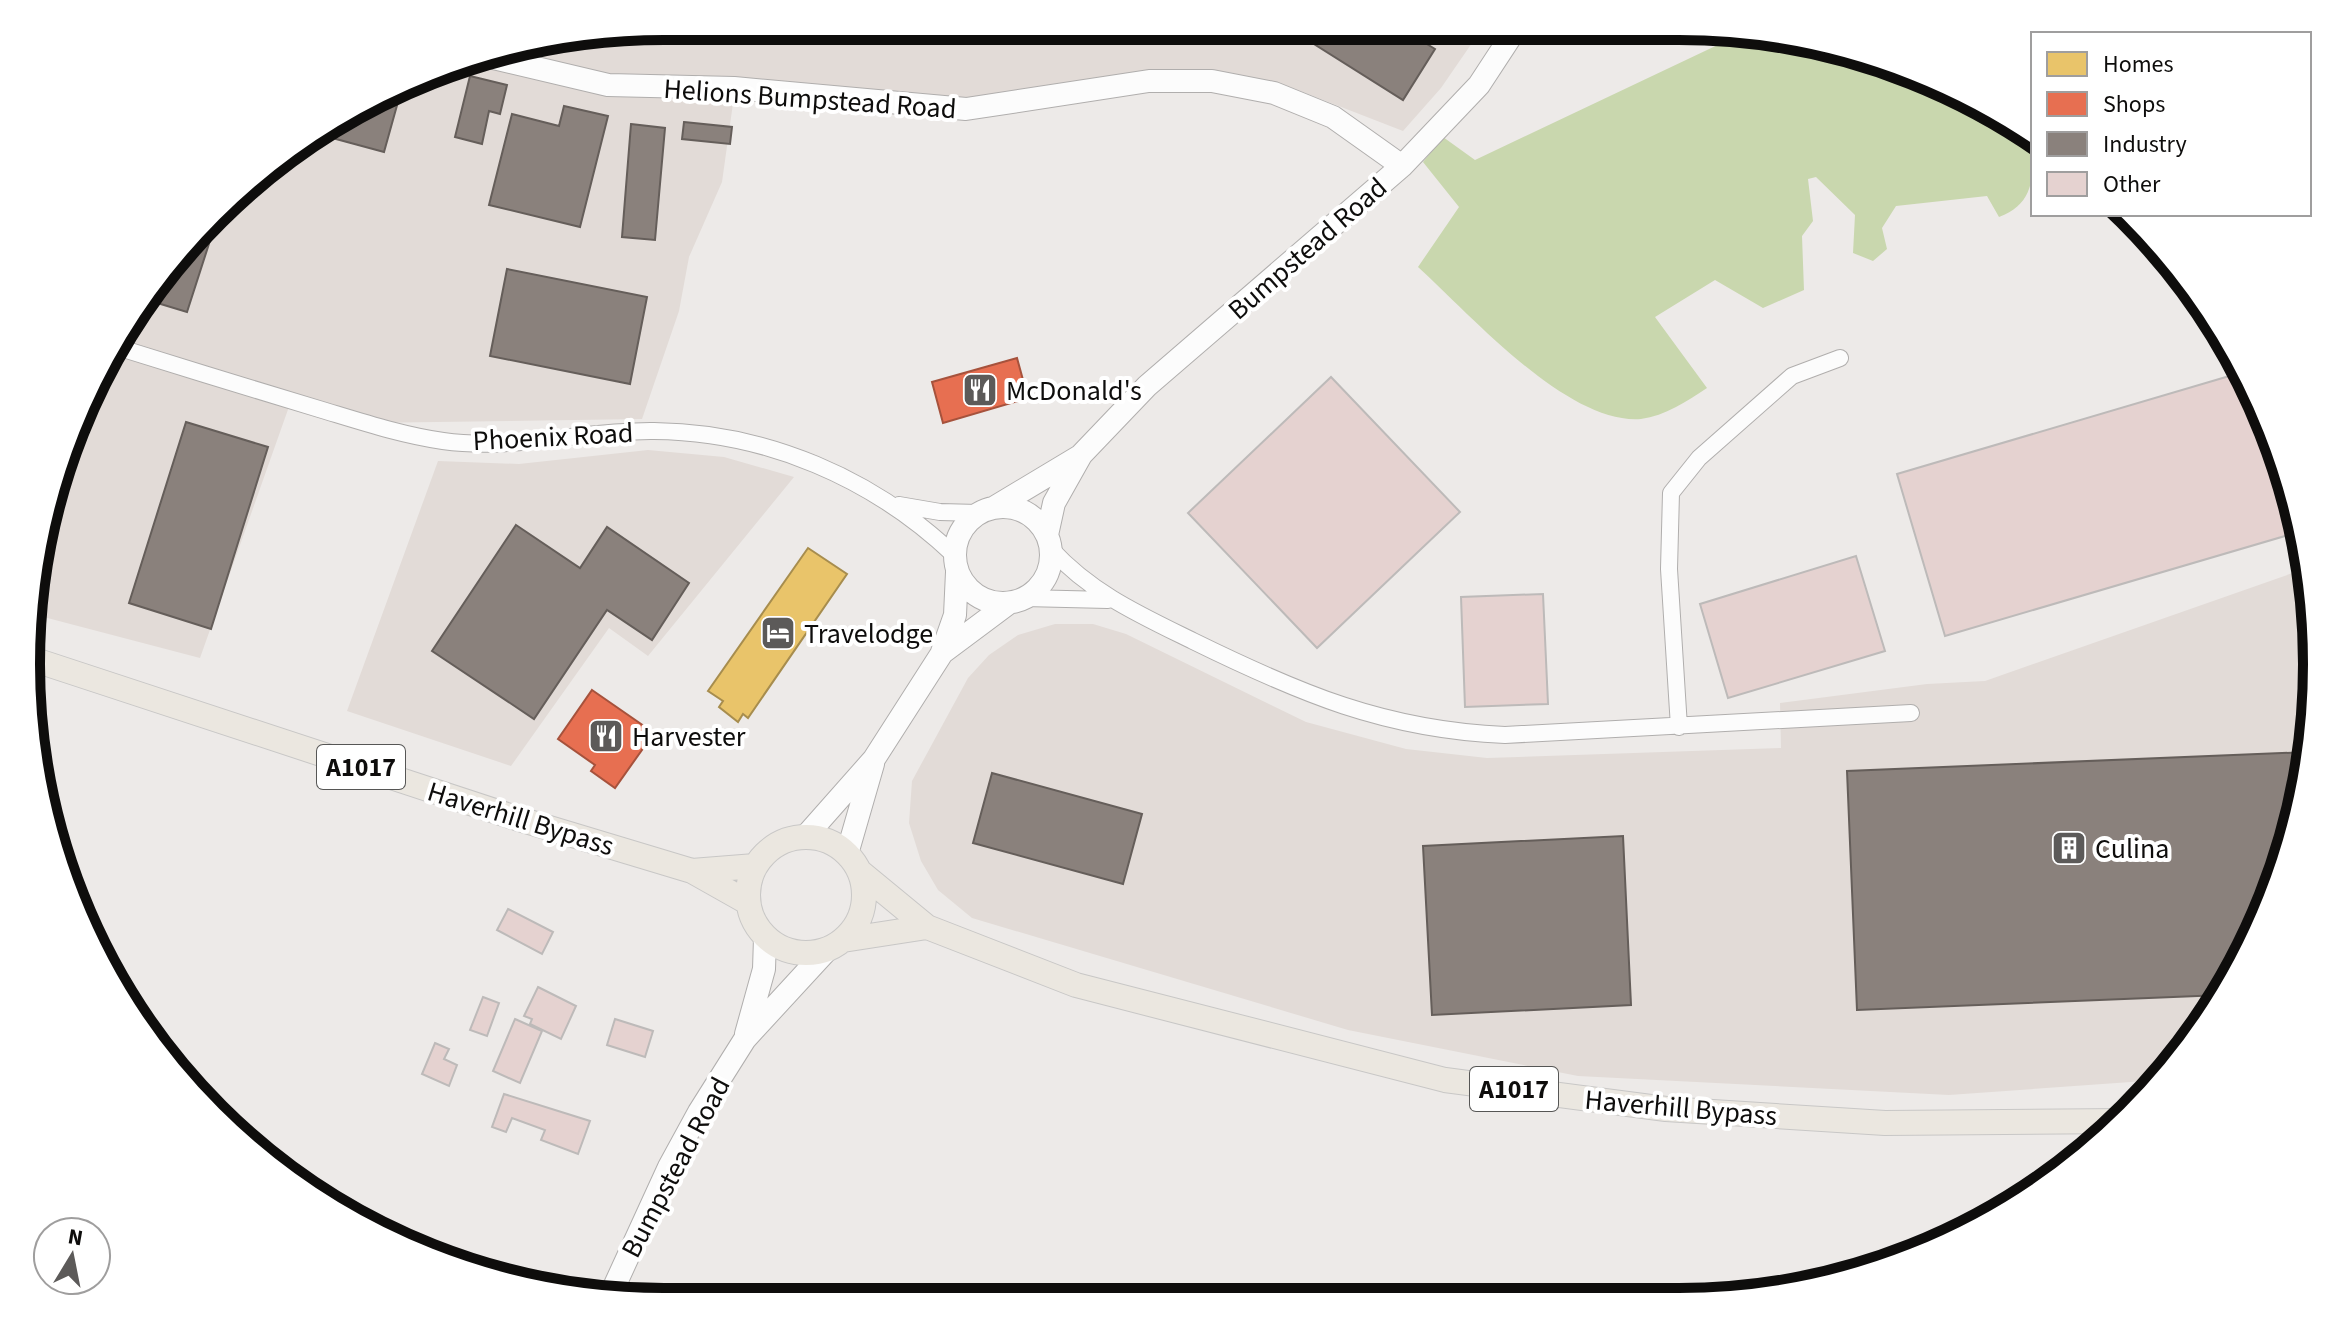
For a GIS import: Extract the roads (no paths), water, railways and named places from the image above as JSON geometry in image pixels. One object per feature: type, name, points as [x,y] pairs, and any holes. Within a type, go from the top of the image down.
[{"type":"main road","name":"Bumpstead Road","points":[[1049,542],[1054,503],[1081,455],[1147,386],[1402,166],[1479,85],[1508,40]]},
{"type":"main road","name":"Helions Bumpstead Road","points":[[504,61],[608,85],[734,88],[966,109],[1135,82],[1212,81],[1274,93],[1333,117],[1402,166]]},
{"type":"main road","name":"Bumpstead Road","points":[[987,510],[1081,455]]},
{"type":"main road","points":[[805,837],[874,759],[942,653],[955,615],[957,538],[965,524],[987,510],[1012,507],[1028,513],[1049,542],[1046,577],[942,653]]},
{"type":"main road","points":[[956,564],[966,586],[979,597],[1017,601]]},
{"type":"main road","name":"Haverhill Bypass","points":[[40,662],[506,815],[692,871],[747,902]]},
{"type":"main road","points":[[835,946],[857,925],[863,906],[853,863],[874,759]]},
{"type":"main road","points":[[853,863],[831,842],[805,837],[785,840],[767,851],[755,866],[748,886],[747,902],[753,921],[765,938],[782,949],[802,954],[927,927]]},
{"type":"main road","name":"Haverhill Bypass","points":[[853,863],[927,927],[1076,985],[1445,1080],[1666,1109],[1885,1123],[2103,1121]]},
{"type":"main road","name":"Haverhill Bypass","points":[[692,871],[755,866]]},
{"type":"main road","name":"Bumpstead Road","points":[[745,1039],[764,969],[765,938]]},
{"type":"main road","name":"Bumpstead Road","points":[[614,1286],[669,1167],[745,1039],[835,946]]},
{"type":"street","name":"Phoenix Road","points":[[125,350],[364,423],[442,441],[523,444],[653,431],[729,437],[798,457],[893,504],[940,512],[987,510]]},
{"type":"street","points":[[1679,727],[1669,569],[1671,493],[1699,458],[1792,376],[1840,358]]},
{"type":"street","name":"Phoenix Road","points":[[893,504],[956,564]]},
{"type":"street","points":[[1049,542],[1071,571],[1108,600],[1268,678],[1327,703],[1448,733],[1505,735],[1911,713]]},
{"type":"street","points":[[1017,601],[1108,600]]},
{"type":"place","name":"McDonald's","points":[[980,390]]},
{"type":"place","name":"Travelodge","points":[[778,633]]},
{"type":"place","name":"Harvester","points":[[606,736]]},
{"type":"place","name":"Culina","points":[[2069,848]]}]
